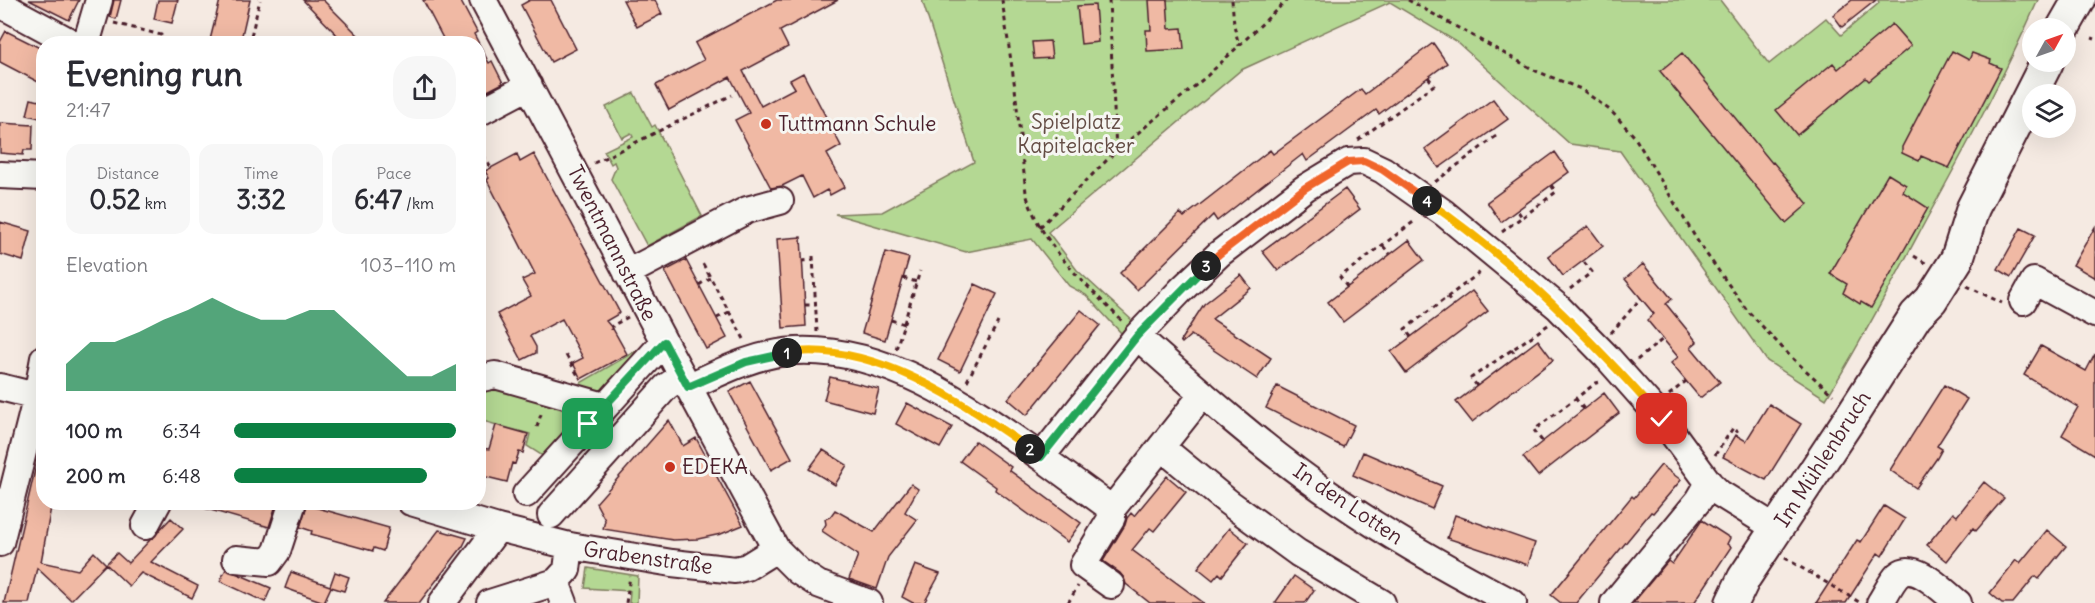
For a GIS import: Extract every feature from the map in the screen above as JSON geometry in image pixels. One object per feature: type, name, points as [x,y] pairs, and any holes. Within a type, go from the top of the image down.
[{"type":"main road","name":"Im Mühlenbruch","points":[[1731,603],[1744,578],[1781,544],[1854,412],[1916,315],[1931,300],[1957,259],[1973,208],[2042,72]]},
{"type":"street","points":[[88,36],[99,0]]},
{"type":"street","name":"Twentmannstraße","points":[[483,0],[776,549]]},
{"type":"street","points":[[0,4],[59,36]]},
{"type":"street","points":[[486,109],[529,86]]},
{"type":"street","points":[[1041,457],[1137,336],[1219,254],[1305,188],[1348,162],[1364,161],[1383,170],[1426,200],[1492,251],[1558,308],[1599,348],[1662,419],[1719,493],[1781,544]]},
{"type":"street","points":[[0,176],[36,177]]},
{"type":"street","points":[[627,273],[747,210],[780,201]]},
{"type":"street","points":[[2023,301],[2034,281],[2095,314]]},
{"type":"street","name":"In den Lotten","points":[[1137,336],[1285,461],[1340,501],[1504,601]]},
{"type":"street","points":[[526,494],[664,342]]},
{"type":"street","points":[[551,515],[666,387],[755,359],[796,351],[834,353],[865,360],[891,369],[957,400],[1112,509]]},
{"type":"street","points":[[486,377],[495,375],[604,406]]},
{"type":"street","points":[[0,387],[36,405]]},
{"type":"street","points":[[1111,585],[1083,565],[1112,517],[1112,509],[1203,394]]},
{"type":"street","points":[[0,543],[36,409]]},
{"type":"street","points":[[1161,447],[1228,502],[1298,553],[1382,603]]},
{"type":"street","points":[[1614,603],[1700,500],[1706,479]]},
{"type":"street","points":[[145,526],[154,510]]},
{"type":"street","points":[[236,559],[269,562],[276,551],[290,510]]},
{"type":"street","name":"Grabenstraße","points":[[438,510],[570,546],[672,563],[735,570],[747,567],[776,549]]},
{"type":"street","points":[[442,603],[498,528]]},
{"type":"street","points":[[490,603],[560,593],[567,570],[570,546]]},
{"type":"street","points":[[776,549],[798,571],[818,584],[869,603]]},
{"type":"street","points":[[1880,603],[1897,576],[1904,571],[1913,570],[1923,574],[1958,603]]},
{"type":"path","points":[[251,36],[260,0]]},
{"type":"path","points":[[1002,0],[1015,88],[1026,193],[1030,206],[1040,227],[1076,276],[1137,336]]},
{"type":"path","points":[[1109,0],[1116,151]]},
{"type":"path","points":[[1232,0],[1239,46]]},
{"type":"path","points":[[1040,227],[1116,151],[1207,76],[1287,0]]},
{"type":"path","points":[[1408,0],[1536,70],[1581,89],[1611,111],[1634,136],[1700,245],[1747,310],[1790,356],[1833,395]]},
{"type":"path","points":[[112,23],[144,28],[161,36]]},
{"type":"path","points":[[1348,162],[1350,146],[1434,85],[1428,77]]},
{"type":"path","points":[[592,164],[732,95]]},
{"type":"path","points":[[1347,287],[1340,277],[1383,246],[1460,163],[1495,137],[1491,131]]},
{"type":"path","points":[[1455,157],[1460,163]]},
{"type":"path","points":[[486,160],[491,168]]},
{"type":"path","points":[[1411,337],[1405,329],[1447,297],[1522,217],[1556,192],[1551,185]]},
{"type":"path","points":[[1517,210],[1522,217]]},
{"type":"path","points":[[1383,246],[1390,254]]},
{"type":"path","points":[[802,261],[813,258],[819,352]]},
{"type":"path","points":[[1477,386],[1471,378],[1511,349],[1558,308],[1592,272],[1583,261]]},
{"type":"path","points":[[703,264],[755,359]]},
{"type":"path","points":[[891,369],[920,271]]},
{"type":"path","points":[[699,285],[710,278]]},
{"type":"path","points":[[903,279],[917,282]]},
{"type":"path","points":[[1447,297],[1453,305]]},
{"type":"path","points":[[1599,348],[1641,298]]},
{"type":"path","points":[[805,305],[816,305]]},
{"type":"path","points":[[717,318],[729,312]]},
{"type":"path","points":[[891,320],[904,324]]},
{"type":"path","points":[[957,400],[998,322]]},
{"type":"path","points":[[1542,441],[1534,430],[1596,383],[1620,371],[1663,339]]},
{"type":"path","points":[[1511,349],[1517,356]]},
{"type":"path","points":[[566,355],[582,383]]},
{"type":"path","points":[[1575,398],[1584,409]]},
{"type":"path","points":[[1706,479],[1732,428],[1738,432]]},
{"type":"path","points":[[1781,544],[1861,603]]},
{"type":"path","points":[[626,603],[631,571]]},
{"type":"green space","name":"Spielplatz Kapitelacker","points":[[922,0],[1720,0],[1769,64],[1826,18],[1841,35],[1879,3],[1878,0],[2038,0],[2030,18],[2022,18],[2022,34],[1970,138],[1878,310],[1826,399],[1767,361],[1620,151],[1570,144],[1457,42],[1390,2],[1241,70],[1048,232],[1077,270],[1134,322],[1123,335],[1086,295],[1069,286],[1032,239],[966,252],[835,214],[882,212],[974,162]]},
{"type":"green space","points":[[634,93],[652,127],[655,125],[702,216],[647,246],[611,179],[616,167],[614,162],[611,164],[604,151],[633,137],[631,133],[622,138],[606,107]]},
{"type":"green space","points":[[658,338],[560,467],[527,446],[530,434],[486,422],[486,368],[567,391]]},
{"type":"green space","points":[[588,568],[638,576],[637,603],[629,603],[630,591],[585,588]]},
{"type":"building","points":[[29,0],[79,0],[69,20]]},
{"type":"building","points":[[114,0],[121,0],[116,19],[110,17]]},
{"type":"building","points":[[158,0],[178,0],[172,23],[154,19]]},
{"type":"building","points":[[220,0],[250,0],[242,36],[211,36]]},
{"type":"building","points":[[303,0],[323,0],[359,36],[338,36]]},
{"type":"building","points":[[423,0],[460,0],[477,32],[474,34],[475,36],[442,36]]},
{"type":"building","points":[[530,0],[551,0],[576,49],[551,62],[521,5]]},
{"type":"building","points":[[623,0],[655,0],[662,14],[637,27]]},
{"type":"building","points":[[777,0],[838,0],[780,31],[788,47],[743,71],[761,106],[795,88],[790,80],[803,73],[841,146],[827,154],[845,187],[830,195],[827,190],[813,198],[802,176],[782,186],[771,188],[735,120],[749,113],[730,77],[669,110],[656,85],[704,60],[695,43]]},
{"type":"building","points":[[1149,0],[1167,0],[1169,29],[1182,28],[1184,49],[1147,51],[1146,30],[1151,30]]},
{"type":"building","points":[[1852,0],[1876,0],[1842,27],[1833,15]]},
{"type":"building","points":[[1095,5],[1098,42],[1081,44],[1077,6]]},
{"type":"building","points":[[1892,24],[1911,46],[1869,81],[1866,78],[1797,135],[1776,110],[1833,63],[1838,69]]},
{"type":"building","points":[[6,31],[36,46],[36,81],[0,62],[0,42]]},
{"type":"building","points":[[1050,41],[1052,58],[1034,59],[1032,42]]},
{"type":"building","points":[[1433,43],[1447,63],[1379,114],[1376,110],[1307,161],[1303,154],[1217,221],[1213,215],[1137,290],[1120,273],[1180,213],[1184,217],[1270,150],[1273,154],[1361,89],[1365,94]]},
{"type":"building","points":[[1952,51],[1969,60],[1972,53],[1991,60],[1990,63],[2001,68],[1949,168],[1921,156],[1919,161],[1902,153],[1902,147]]},
{"type":"building","points":[[1682,53],[1808,204],[1786,223],[1660,71]]},
{"type":"building","points":[[486,57],[489,63],[492,61],[503,83],[486,92]]},
{"type":"building","points":[[31,99],[36,100],[36,117],[27,115]]},
{"type":"building","points":[[1493,99],[1508,119],[1439,168],[1425,149]]},
{"type":"building","points":[[0,123],[33,125],[32,150],[24,150],[23,155],[0,153]]},
{"type":"building","points":[[1555,152],[1569,172],[1501,222],[1487,202]]},
{"type":"building","points":[[517,154],[520,162],[534,154],[620,313],[606,321],[627,354],[581,379],[573,363],[583,358],[562,319],[530,336],[536,347],[536,353],[522,360],[497,314],[531,296],[522,280],[535,274],[487,180],[489,178],[486,170]]},
{"type":"building","points":[[1888,174],[1906,185],[1903,192],[1928,208],[1871,308],[1843,293],[1847,284],[1830,274]]},
{"type":"building","points":[[1345,189],[1360,209],[1278,271],[1262,251]]},
{"type":"building","points":[[0,222],[31,231],[23,261],[0,254]]},
{"type":"building","points":[[1588,226],[1603,246],[1563,276],[1548,256]]},
{"type":"building","points":[[2095,227],[2095,278],[2073,265]]},
{"type":"building","points":[[2021,228],[2035,235],[2011,277],[1998,269]]},
{"type":"building","points":[[801,237],[806,326],[783,328],[777,239]]},
{"type":"building","points":[[1409,240],[1424,260],[1343,322],[1328,302]]},
{"type":"building","points":[[886,252],[909,258],[885,340],[862,333]]},
{"type":"building","points":[[686,260],[727,338],[706,349],[665,271]]},
{"type":"building","points":[[1643,264],[1672,299],[1666,304],[1697,342],[1691,347],[1720,382],[1700,398],[1671,363],[1678,357],[1647,320],[1654,314],[1625,279]]},
{"type":"building","points":[[1241,275],[1251,288],[1212,319],[1271,358],[1257,379],[1191,335],[1182,343],[1180,341],[1204,304]]},
{"type":"building","points":[[975,284],[997,294],[960,371],[938,360]]},
{"type":"building","points":[[1472,291],[1488,311],[1406,373],[1391,352]]},
{"type":"building","points":[[1081,310],[1100,325],[1027,415],[1008,399]]},
{"type":"building","points":[[1538,340],[1553,360],[1472,422],[1456,402]]},
{"type":"building","points":[[2041,346],[2086,371],[2095,354],[2095,455],[2062,435],[2078,407],[2024,375]]},
{"type":"building","points":[[830,377],[879,389],[873,413],[824,400]]},
{"type":"building","points":[[750,381],[792,458],[771,470],[729,392]]},
{"type":"building","points":[[1944,385],[1967,399],[1937,446],[1942,449],[1937,458],[1916,488],[1890,470]]},
{"type":"building","points":[[1277,386],[1354,425],[1343,447],[1266,408]]},
{"type":"building","points":[[1604,393],[1619,413],[1538,476],[1523,457]]},
{"type":"building","points":[[907,403],[952,427],[940,448],[896,424]]},
{"type":"building","points":[[1769,404],[1801,424],[1766,480],[1723,457],[1736,435],[1746,441]]},
{"type":"building","name":"EDEKA","points":[[669,420],[683,446],[696,438],[743,525],[721,534],[698,539],[673,540],[603,529],[605,520],[596,503]]},
{"type":"building","points":[[496,425],[528,434],[523,453],[519,452],[515,464],[512,463],[507,482],[486,477],[486,449],[489,449]]},
{"type":"building","points":[[975,441],[1011,467],[1009,470],[1081,523],[1067,542],[995,490],[996,487],[960,461]]},
{"type":"building","points":[[823,450],[847,465],[835,485],[809,469]]},
{"type":"building","points":[[1363,452],[1442,486],[1432,509],[1353,475]]},
{"type":"building","points":[[1661,465],[1681,480],[1653,513],[1651,512],[1576,603],[1561,603],[1551,595],[1632,496],[1634,498]]},
{"type":"building","points":[[36,466],[36,510],[51,510],[41,562],[78,570],[94,552],[106,564],[71,600],[37,568],[29,603],[4,603]]},
{"type":"building","points":[[1167,476],[1186,492],[1154,531],[1150,528],[1132,550],[1204,603],[1150,603],[1126,584],[1120,573],[1103,561],[1127,518],[1131,513],[1134,516]]},
{"type":"building","points":[[1984,482],[2004,498],[1976,531],[1973,528],[1947,561],[1927,545],[1953,513],[1957,516]]},
{"type":"building","points":[[911,484],[918,489],[905,512],[917,520],[888,557],[877,589],[849,579],[858,555],[822,531],[826,524],[825,519],[830,517],[835,510],[874,532]]},
{"type":"building","points":[[1884,506],[1905,519],[1882,556],[1878,553],[1846,603],[1816,603],[1857,540],[1861,542]]},
{"type":"building","points":[[210,510],[274,510],[269,527]]},
{"type":"building","points":[[305,510],[325,510],[389,528],[383,551],[374,548],[373,551],[311,534],[312,531],[300,527]]},
{"type":"building","points":[[1455,515],[1535,543],[1528,565],[1447,538]]},
{"type":"building","points":[[171,518],[183,529],[151,562],[198,586],[192,598],[141,573],[129,586],[106,564],[117,553],[128,563]]},
{"type":"building","points":[[1702,520],[1730,538],[1727,544],[1731,547],[1694,603],[1633,603],[1668,561],[1672,564]]},
{"type":"building","points":[[1229,528],[1248,543],[1222,576],[1219,573],[1213,580],[1198,568]]},
{"type":"building","points":[[439,530],[467,538],[419,603],[383,603]]},
{"type":"building","points":[[2047,530],[2066,546],[2039,579],[2035,576],[2013,603],[2002,603],[1990,593],[2016,560],[2020,563]]},
{"type":"building","points":[[915,565],[940,574],[924,603],[913,603],[902,597]]},
{"type":"building","points":[[226,569],[271,588],[265,602],[220,581]]},
{"type":"building","points":[[291,572],[330,586],[335,572],[349,577],[344,591],[331,587],[324,602],[285,588]]},
{"type":"building","points":[[1294,576],[1314,590],[1305,603],[1275,603]]},
{"type":"place","name":"Tuttmann Schule","points":[[766,124]]},
{"type":"place","name":"EDEKA","points":[[670,467]]},
{"type":"route","points":[[588,424],[664,342],[688,387],[712,375],[763,357],[796,351],[834,353],[895,370],[957,400],[1041,457],[1137,336],[1219,254],[1305,188],[1348,162],[1364,161],[1383,170],[1444,213],[1552,302],[1607,357],[1662,419]]}]
